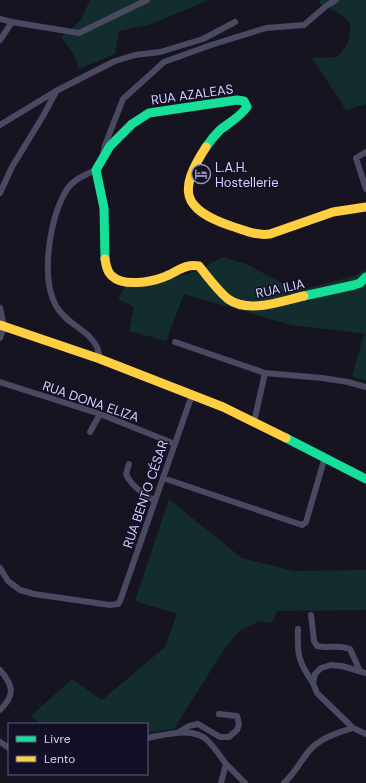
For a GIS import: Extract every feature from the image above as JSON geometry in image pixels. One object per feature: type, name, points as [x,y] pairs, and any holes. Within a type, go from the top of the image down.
[{"type":"street","points":[[0,19],[79,33],[147,0]]},
{"type":"street","points":[[102,158],[104,146],[123,99],[164,62],[211,45],[266,28],[304,25],[326,6],[336,0]]},
{"type":"street","points":[[0,40],[12,22]]},
{"type":"street","points":[[0,124],[56,91],[115,60],[135,55],[160,52],[203,39],[234,22]]},
{"type":"street","points":[[0,193],[12,166],[43,116],[56,91]]},
{"type":"street","name":"RUA AZALEAS","points":[[96,170],[110,146],[132,124],[149,113],[237,100],[244,101],[247,107],[244,114],[219,131],[209,141],[190,171],[188,181],[189,195],[194,206],[202,214],[263,235],[270,234],[333,212],[366,207]]},
{"type":"street","points":[[366,152],[356,158],[366,189]]},
{"type":"street","points":[[96,170],[75,181],[66,190],[58,210],[49,241],[48,269],[51,294],[56,306],[64,318],[86,334],[94,342],[100,358]]},
{"type":"street","name":"RUA ILIA","points":[[96,170],[102,193],[105,216],[104,258],[113,277],[120,280],[137,282],[154,280],[195,264],[199,266],[227,299],[246,308],[354,285],[360,283],[366,277]]},
{"type":"street","points":[[0,308],[2,325],[0,338]]},
{"type":"street","points":[[2,325],[100,358],[223,407],[325,457],[366,479]]},
{"type":"street","points":[[175,342],[266,373],[322,378],[348,382],[366,387]]},
{"type":"street","points":[[254,422],[266,373]]},
{"type":"street","name":"RUA DONA ELIZA","points":[[0,382],[100,414],[175,444]]},
{"type":"street","name":"RUA BENTO CÉSAR","points":[[0,568],[8,581],[20,590],[34,594],[110,605],[118,604],[192,395]]},
{"type":"street","points":[[90,432],[100,414]]},
{"type":"street","points":[[163,478],[299,524],[304,524],[306,522],[325,457]]},
{"type":"street","points":[[129,464],[126,474],[129,481],[137,489],[154,501]]},
{"type":"street","points":[[311,615],[314,641],[317,646],[324,648],[341,646],[350,649],[363,672]]},
{"type":"street","points":[[298,629],[299,658],[313,683],[317,694],[353,728],[366,734]]},
{"type":"street","points":[[313,683],[315,674],[321,668],[331,665],[342,666],[363,672]]},
{"type":"street","points":[[0,670],[8,679],[11,686],[11,694],[6,704],[0,710]]},
{"type":"street","points":[[177,733],[189,726],[198,724],[220,737],[229,737],[236,730],[239,724],[237,716],[219,714]]},
{"type":"street","points":[[284,783],[310,750],[320,742],[333,734],[353,728]]},
{"type":"street","points":[[148,738],[177,733],[199,735],[207,740],[226,764],[245,783]]},
{"type":"street","points":[[221,783],[226,764]]},
{"type":"green space","points":[[90,0],[209,0],[149,25],[119,31],[115,54],[79,69],[73,53],[61,37],[81,20]]},
{"type":"green space","points":[[320,0],[366,0],[366,104],[346,110],[312,58],[337,57],[346,46],[350,34],[350,24],[342,15],[320,4]]},
{"type":"green space","points":[[223,257],[246,264],[290,287],[301,290],[354,276],[366,269],[366,381],[352,376],[364,334],[291,325],[184,294],[166,341],[129,331],[134,307],[118,299],[125,287],[155,282],[202,270],[211,263]]},
{"type":"green space","points":[[169,499],[242,558],[294,571],[366,570],[366,610],[277,611],[272,623],[260,621],[239,631],[223,651],[174,729],[148,733],[148,723],[40,723],[31,716],[72,679],[102,700],[165,647],[177,614],[135,601]]},
{"type":"traffic: fast","points":[[105,259],[104,208],[96,170],[110,146],[132,124],[149,113],[237,100],[244,101],[247,107],[244,111],[220,130],[206,147]]},
{"type":"traffic: fast","points":[[304,296],[354,285],[360,283],[366,277]]},
{"type":"traffic: fast","points":[[286,438],[366,479]]},
{"type":"traffic: slow","points":[[206,147],[191,175],[188,186],[189,196],[194,205],[202,213],[231,226],[245,231],[270,234],[333,212],[366,207]]},
{"type":"traffic: slow","points":[[105,259],[106,266],[110,274],[123,282],[158,279],[185,267],[194,265],[199,266],[216,288],[228,299],[246,306],[265,305],[304,296]]},
{"type":"traffic: slow","points":[[0,325],[100,359],[223,407],[286,438]]},
{"type":"place","name":"L.A.H. Hostellerie","points":[[201,174]]}]
